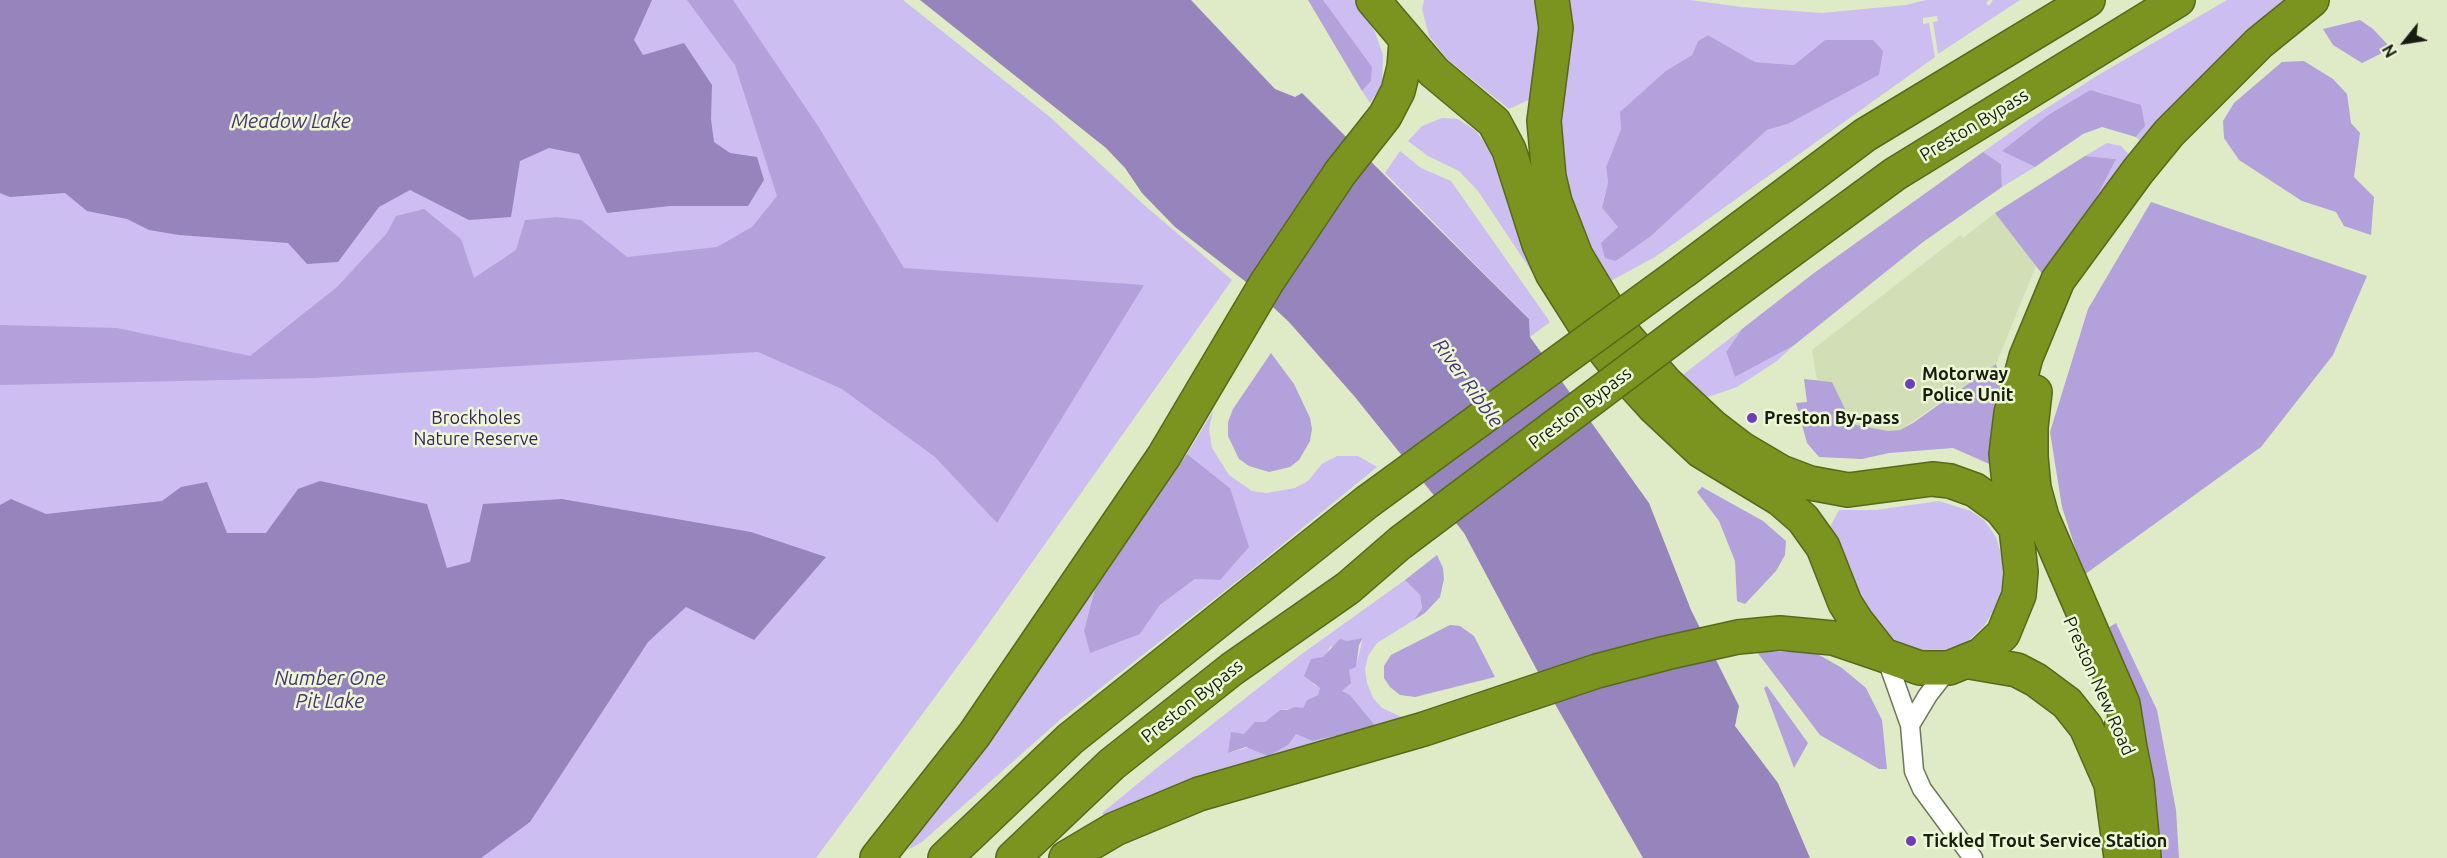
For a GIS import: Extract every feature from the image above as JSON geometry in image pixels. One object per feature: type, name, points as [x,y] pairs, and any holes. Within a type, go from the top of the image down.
[{"type":"highway","points":[[1373,0],[1434,72],[1484,112],[1502,134],[1516,169],[1539,244],[1552,273],[1585,324],[1615,364],[1669,422],[1701,451],[1780,499],[1803,519],[1823,547],[1851,613],[1885,656]]},
{"type":"highway","points":[[877,858],[974,735],[1164,456],[1231,340],[1340,172],[1385,116],[1398,91],[1404,67],[1406,40],[1401,0]]},
{"type":"highway","name":"Preston New Road","points":[[1552,0],[1556,28],[1544,121],[1545,150],[1555,201],[1572,246],[1590,281],[1640,356],[1712,426],[1781,472],[1810,483],[1848,490],[1932,479],[1950,481],[1963,484],[1988,497],[2015,525],[2049,578],[2130,748],[2141,815],[2144,858]]},
{"type":"highway","points":[[945,858],[1070,739],[1367,502],[1685,270],[1865,135],[2088,0]]},
{"type":"highway","name":"Preston Bypass","points":[[1013,858],[1112,764],[1232,669],[1348,588],[1400,543],[1711,309],[1895,174],[2178,0]]},
{"type":"highway","points":[[1960,664],[1992,646],[2003,634],[2019,595],[2021,572],[2006,454],[2017,387],[2041,317],[2058,280],[2095,228],[2169,133],[2259,44],[2312,0]]},
{"type":"highway","points":[[2095,228],[2049,341],[2038,376],[2031,427],[2031,456],[2034,488],[2042,517],[2123,704],[2130,748]]},
{"type":"highway","name":"Preston New Road","points":[[1066,858],[1116,829],[1199,794],[1469,714],[1597,671],[1738,637],[1779,633],[1833,638],[1920,668],[1960,664],[2017,670],[2036,680],[2067,704],[2086,727],[2111,784],[2121,858]]},
{"type":"street","points":[[1885,656],[1910,725],[1914,771],[1922,789],[1973,858]]},
{"type":"street","points":[[1910,725],[1928,695],[1960,664]]},
{"type":"shaded area","points":[[687,0],[733,0],[818,126],[904,268],[1144,285],[997,523],[935,457],[842,389],[758,352],[314,378],[0,385],[0,325],[117,328],[250,356],[337,287],[387,233],[396,216],[424,209],[461,239],[474,278],[516,250],[525,220],[557,217],[581,220],[627,257],[717,247],[752,227],[777,196],[735,65]]},
{"type":"shaded area","points":[[1308,0],[1323,0],[1372,67],[1371,81],[1362,91]]},
{"type":"shaded area","points":[[2360,20],[2373,29],[2388,45],[2382,53],[2362,63],[2333,45],[2323,29]]},
{"type":"shaded area","points":[[1708,35],[1755,62],[1794,65],[1825,40],[1873,40],[1883,51],[1879,75],[1788,124],[1767,130],[1651,236],[1616,261],[1605,258],[1601,243],[1618,227],[1602,208],[1608,182],[1606,167],[1621,129],[1620,112],[1667,70],[1692,55],[1698,41]]},
{"type":"shaded area","points":[[2304,61],[2333,79],[2347,94],[2351,123],[2360,133],[2354,177],[2374,197],[2371,235],[2344,226],[2336,212],[2302,201],[2239,160],[2224,138],[2223,121],[2234,103],[2282,62]]},
{"type":"shaded area","points":[[2090,90],[2141,105],[2145,126],[2136,137],[2102,127],[2083,134],[2035,167],[2002,151],[2048,115]]},
{"type":"shaded area","points":[[1983,152],[2001,164],[2002,187],[1923,242],[1793,346],[1735,377],[1726,352],[1742,329],[1814,273]]},
{"type":"shaded area","points":[[2085,156],[2116,159],[2069,250],[2043,275],[1995,213]]},
{"type":"shaded area","points":[[2151,202],[2367,276],[2333,355],[2261,447],[2084,575],[2062,507],[2050,432],[2088,309]]},
{"type":"shaded area","points":[[1995,213],[2036,266],[1996,364],[1900,430],[1888,431],[1856,425],[1840,416],[1846,411],[1832,382],[1817,380],[1812,350],[1960,235],[1963,238]]},
{"type":"shaded area","points":[[1271,353],[1294,384],[1310,418],[1312,429],[1310,441],[1299,460],[1290,467],[1269,472],[1249,466],[1239,459],[1228,436],[1228,422],[1233,409]]},
{"type":"shaded area","points":[[1996,364],[2000,379],[1992,431],[1994,466],[1953,448],[1889,453],[1862,459],[1819,457],[1807,443],[1796,403],[1807,402],[1804,379],[1832,382],[1846,411],[1840,416],[1856,425],[1888,431],[1900,430],[1913,423]]},
{"type":"shaded area","points":[[1187,454],[1230,488],[1249,547],[1220,580],[1195,579],[1160,605],[1140,634],[1090,653],[1084,630],[1095,589]]},
{"type":"shaded area","points":[[1702,487],[1763,521],[1786,541],[1785,555],[1776,571],[1745,604],[1737,601],[1735,561],[1719,521],[1697,492]]},
{"type":"shaded area","points":[[1437,555],[1443,568],[1444,579],[1440,597],[1425,613],[1414,620],[1422,608],[1420,595],[1405,580]]},
{"type":"shaded area","points":[[2116,623],[2157,710],[2176,810],[2179,858],[2151,858],[2103,631]]},
{"type":"shaded area","points":[[1450,625],[1460,626],[1474,636],[1495,677],[1415,697],[1400,695],[1390,687],[1384,678],[1384,666],[1391,655]]},
{"type":"shaded area","points":[[1363,638],[1359,645],[1356,667],[1349,670],[1351,683],[1342,691],[1350,695],[1378,729],[1334,740],[1335,736],[1312,741],[1296,734],[1288,745],[1268,756],[1246,747],[1228,753],[1231,732],[1244,734],[1255,722],[1265,722],[1280,710],[1303,708],[1307,700],[1318,695],[1320,688],[1304,676],[1311,659],[1323,657],[1340,639],[1347,641]]},
{"type":"shaded area","points":[[1757,652],[1814,652],[1842,668],[1866,688],[1882,720],[1887,769],[1879,769],[1820,735]]},
{"type":"shaded area","points":[[1767,686],[1808,743],[1794,768],[1764,688]]},
{"type":"green space","name":"Brockholes Nature Reserve","points":[[0,0],[903,0],[1050,117],[1143,204],[1232,280],[977,640],[816,858],[0,858]]},
{"type":"green space","points":[[1323,0],[1356,0],[1375,32],[1383,55],[1382,85],[1370,103],[1362,91],[1371,81]]},
{"type":"green space","points":[[1424,0],[1534,0],[1541,28],[1535,97],[1509,109],[1447,59],[1429,36],[1422,9]]},
{"type":"green space","points":[[1562,0],[1690,0],[1741,7],[1822,13],[1906,5],[1926,0],[1989,0],[1986,3],[1989,6],[1993,0],[2020,0],[1938,54],[1933,22],[1938,21],[1937,16],[1923,18],[1923,24],[1929,23],[1935,57],[1655,257],[1607,283],[1587,248],[1564,189],[1555,118]],"holes":[[[1708,35],[1755,62],[1794,65],[1825,40],[1879,75],[1788,124],[1767,130],[1651,236],[1616,261],[1618,227],[1602,208],[1608,182],[1606,167],[1621,129],[1667,70],[1692,55],[1698,41]]]},
{"type":"green space","points":[[2227,0],[2295,0],[2145,146],[2136,137],[2145,126],[2090,90],[2048,115],[2003,151],[2035,167],[2002,187],[2001,164],[1983,152],[2100,74]]},
{"type":"green space","points":[[1442,118],[1458,119],[1476,131],[1489,149],[1528,250],[1562,317],[1478,191],[1459,171],[1428,156],[1408,141],[1422,126]]},
{"type":"green space","points":[[2107,143],[2121,146],[2134,160],[2069,250],[2115,159],[2085,156]]},
{"type":"green space","points":[[1400,151],[1421,168],[1451,181],[1550,322],[1530,337],[1529,319],[1385,173]]},
{"type":"green space","points":[[1742,329],[1726,352],[1735,377],[1793,346],[1777,361],[1737,387],[1708,397],[1697,395],[1680,377]]},
{"type":"green space","points":[[1213,411],[1209,429],[1212,448],[1229,475],[1252,491],[1266,493],[1295,488],[1308,481],[1322,464],[1337,456],[1358,456],[1377,467],[1250,571],[1061,719],[922,842],[908,850],[916,835],[999,726],[1095,589],[1084,630],[1140,634],[1160,605],[1195,579],[1220,580],[1230,488],[1187,454]]},
{"type":"green space","points":[[1939,501],[1971,511],[1985,521],[1996,537],[2003,561],[2002,588],[1994,610],[1984,626],[1964,645],[1938,652],[1916,651],[1895,641],[1876,626],[1860,604],[1828,531],[1839,510],[1876,510]]},
{"type":"green space","points":[[1405,580],[1420,595],[1422,608],[1414,620],[1377,643],[1368,656],[1365,669],[1373,698],[1382,708],[1404,718],[1378,729],[1350,695],[1342,691],[1349,670],[1356,666],[1363,638],[1330,647],[1313,684],[1321,688],[1318,695],[1307,700],[1303,708],[1280,710],[1228,753],[1296,734],[1312,741],[1336,736],[1334,740],[1107,822],[1102,813],[1158,767],[1299,656]]},
{"type":"water","name":"Meadow Lake","points":[[0,0],[652,0],[634,40],[643,55],[684,43],[712,85],[711,119],[714,142],[730,153],[757,157],[764,180],[748,206],[670,206],[607,213],[579,154],[549,148],[520,161],[511,217],[469,220],[410,190],[379,207],[338,262],[307,264],[288,243],[179,235],[149,230],[127,219],[87,211],[65,193],[10,197],[0,193]]},
{"type":"water","name":"River Ribble","points":[[920,0],[1191,0],[1275,89],[1295,97],[1302,93],[1529,319],[1530,337],[1649,503],[1691,610],[1739,706],[1735,726],[1778,783],[1810,858],[1643,858],[1555,704],[1464,533],[1355,397],[1289,322],[1246,282],[1175,227],[1142,193],[1125,168],[1106,148]]},
{"type":"water","name":"Number One Pit Lake","points":[[320,481],[427,504],[447,568],[470,562],[483,504],[562,499],[751,532],[826,557],[754,640],[686,607],[648,642],[530,822],[481,858],[0,858],[0,505],[11,499],[46,514],[162,501],[181,487],[207,482],[227,533],[266,533],[298,489]]},
{"type":"place","name":"Motorway Police Unit","points":[[1910,384]]},
{"type":"place","name":"Preston By-pass","points":[[1752,418]]},
{"type":"place","name":"Tickled Trout Service Station","points":[[1911,841]]}]
